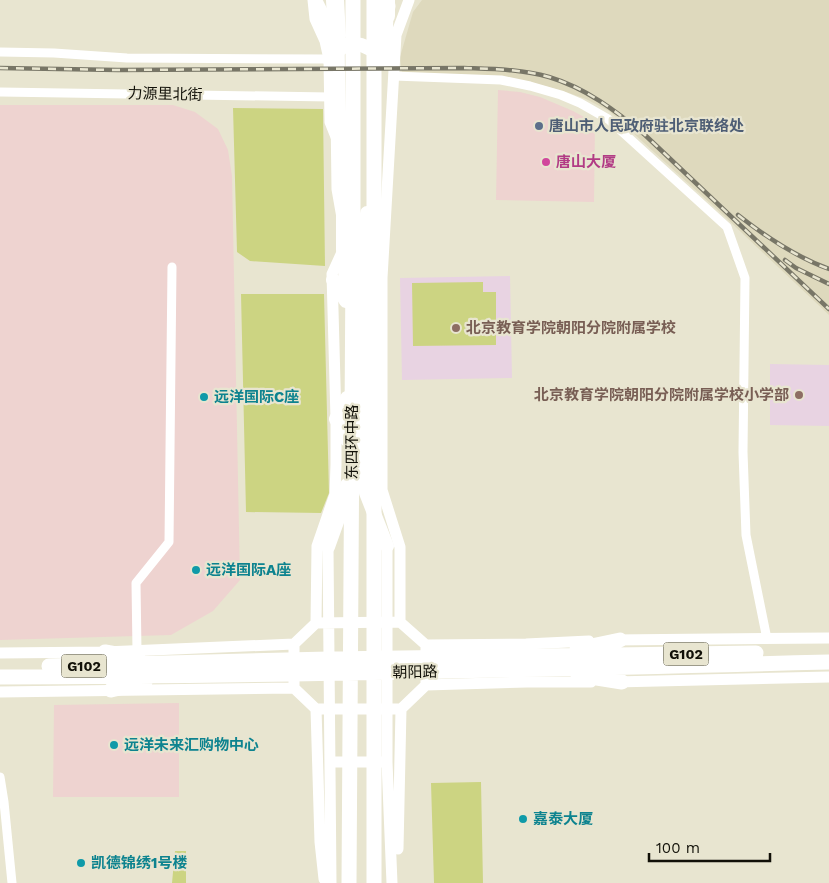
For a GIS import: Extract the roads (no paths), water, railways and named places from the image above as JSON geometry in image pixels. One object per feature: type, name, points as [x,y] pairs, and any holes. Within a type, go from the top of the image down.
[{"type":"highway","points":[[330,0],[335,48]]},
{"type":"highway","points":[[335,0],[339,189],[353,264]]},
{"type":"highway","name":"东四环中路","points":[[349,883],[353,0]]},
{"type":"highway","name":"东四环中路","points":[[374,0],[374,883]]},
{"type":"highway","points":[[375,262],[387,5]]},
{"type":"highway","points":[[544,662],[620,640]]},
{"type":"highway","points":[[105,652],[169,670]]},
{"type":"highway","name":"朝阳路","points":[[0,677],[169,670],[544,662],[829,652]]},
{"type":"highway","points":[[544,662],[622,682]]},
{"type":"highway","name":"朝阳路","points":[[544,662],[829,662]]},
{"type":"highway","name":"朝阳路","points":[[0,668],[169,670]]},
{"type":"highway","points":[[111,690],[169,670]]},
{"type":"main road","name":"东四环中路","points":[[314,0],[342,68],[343,249],[347,304],[347,494],[328,547]]},
{"type":"main road","name":"东四环中路","points":[[387,546],[366,493],[365,335],[368,68],[370,49],[395,0]]},
{"type":"main road","points":[[335,48],[350,43],[361,43],[370,49]]},
{"type":"main road","points":[[342,139],[368,139]]},
{"type":"main road","points":[[333,280],[347,304]]},
{"type":"main road","points":[[347,398],[336,419],[347,440]]},
{"type":"street","name":"东四环中路","points":[[400,622],[400,547],[382,490],[382,278],[396,35],[409,0]]},
{"type":"street","points":[[0,52],[54,52],[127,58],[335,48]]},
{"type":"street","name":"东四环中路","points":[[335,48],[330,97],[330,122],[342,157]]},
{"type":"street","points":[[394,76],[501,80],[561,95],[580,103],[608,119],[727,227],[745,278],[743,452],[746,534],[767,639]]},
{"type":"street","name":"力源里北街","points":[[0,92],[330,97]]},
{"type":"street","name":"东四环中路","points":[[316,622],[317,546],[335,494],[336,419],[332,274],[343,249]]},
{"type":"street","points":[[137,651],[136,583],[169,542],[172,267]]},
{"type":"street","name":"东四环中路","points":[[387,546],[387,762],[392,883]]},
{"type":"street","name":"东四环中路","points":[[328,547],[331,883]]},
{"type":"street","points":[[0,653],[105,652],[294,644],[316,622],[400,622],[426,645],[426,685],[401,709],[316,709],[294,688],[0,692]]},
{"type":"street","name":"朝阳路","points":[[426,645],[526,644],[620,640],[829,638]]},
{"type":"street","points":[[294,644],[294,688]]},
{"type":"street","name":"朝阳路","points":[[426,685],[829,677]]},
{"type":"street","points":[[316,709],[320,842],[325,883]]},
{"type":"street","points":[[396,883],[401,709]]},
{"type":"street","points":[[330,762],[387,762]]},
{"type":"street","points":[[0,777],[12,883]]},
{"type":"railway","points":[[0,68],[118,70],[464,68],[517,71],[549,77],[576,87],[588,94],[612,109],[645,135],[829,309]]},
{"type":"railway","points":[[738,215],[782,246],[805,259],[829,269]]},
{"type":"railway","points":[[785,260],[796,268],[829,284]]},
{"type":"place","name":"唐山市人民政府驻北京联络处","points":[[539,126]]},
{"type":"place","name":"唐山大厦","points":[[546,162]]},
{"type":"place","name":"北京教育学院朝阳分院附属学校","points":[[456,328]]},
{"type":"place","name":"北京教育学院朝阳分院附属学校小学部","points":[[799,395]]},
{"type":"place","name":"远洋国际C座","points":[[204,397]]},
{"type":"place","name":"远洋国际A座","points":[[196,570]]},
{"type":"place","name":"远洋未来汇购物中心","points":[[114,745]]},
{"type":"place","name":"嘉泰大厦","points":[[523,819]]},
{"type":"place","name":"凯德锦绣1号楼","points":[[81,863]]}]
